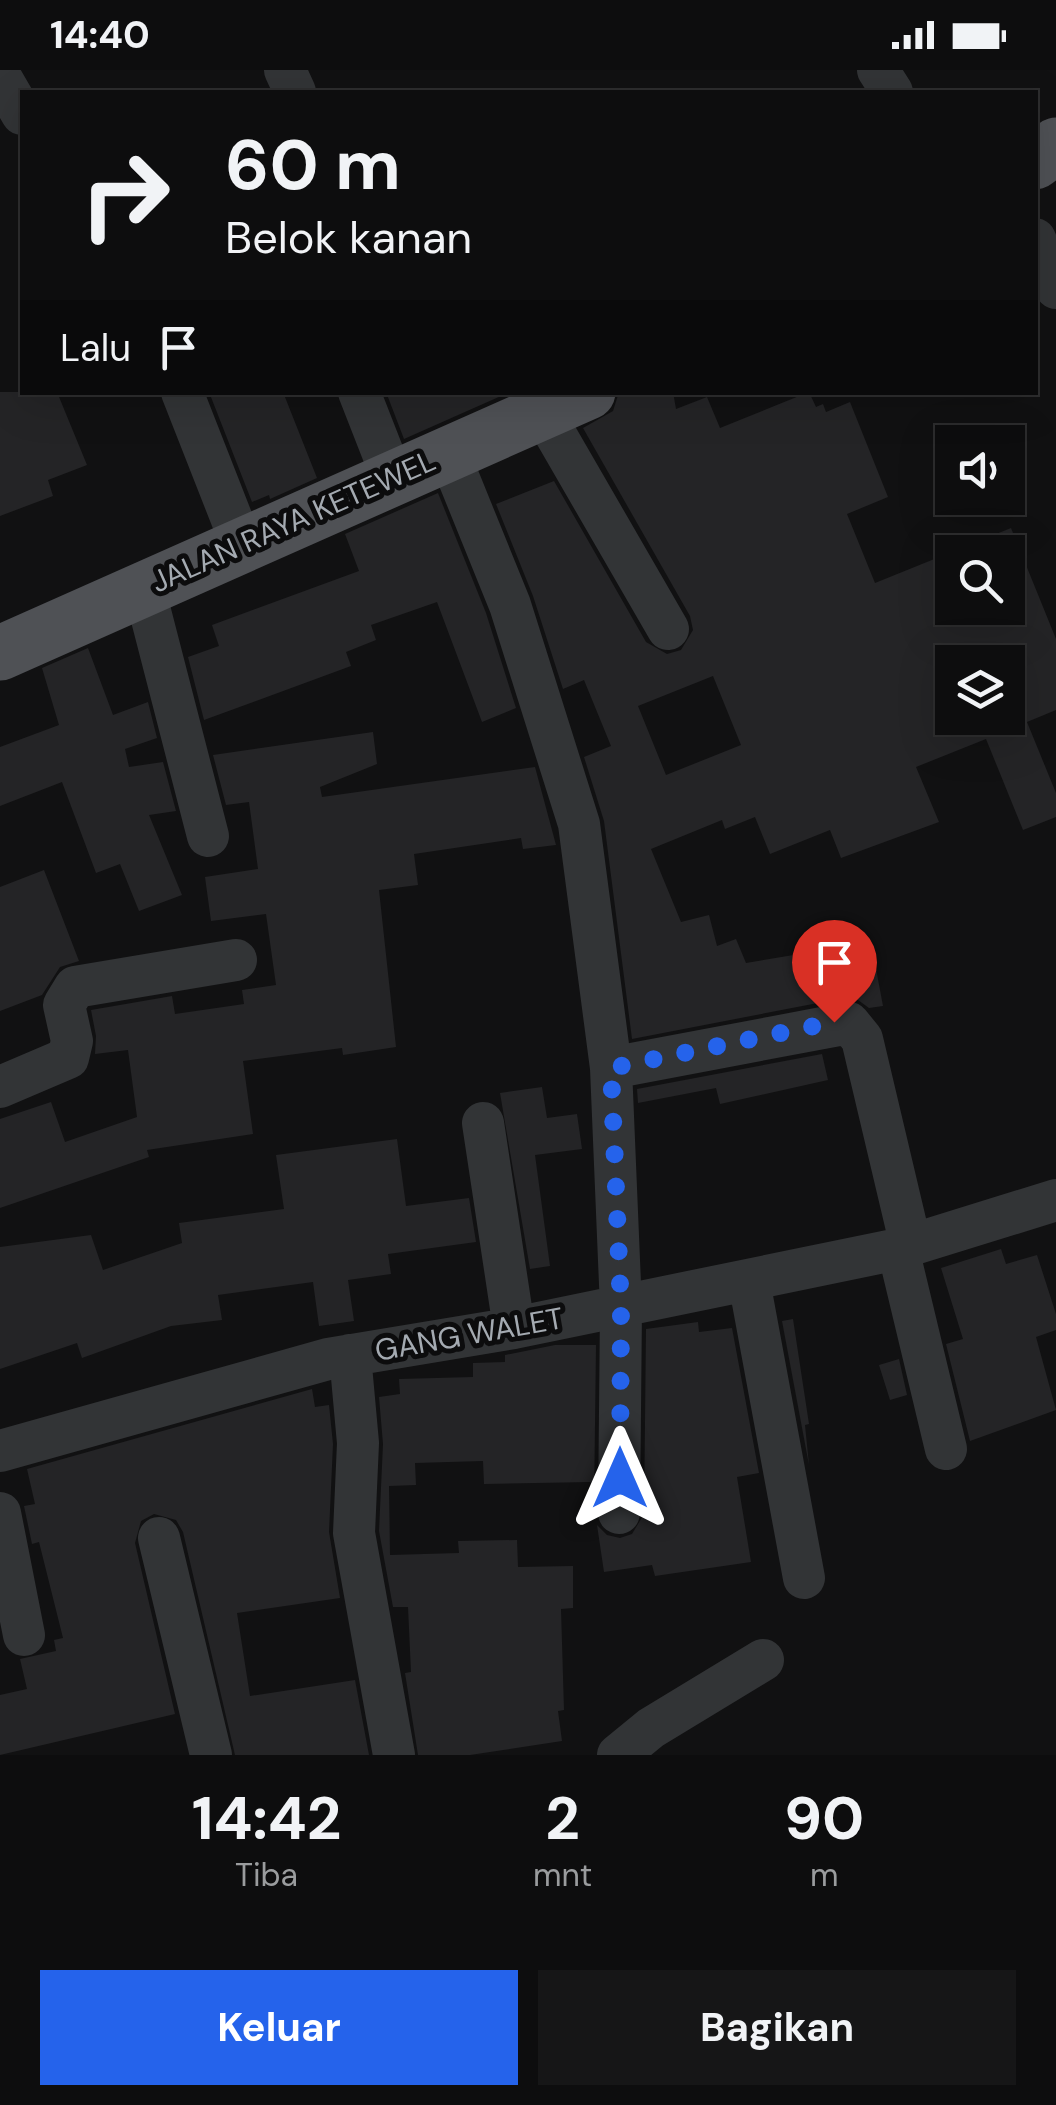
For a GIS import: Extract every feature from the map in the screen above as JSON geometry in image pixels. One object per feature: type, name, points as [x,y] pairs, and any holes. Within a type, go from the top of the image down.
[{"type":"main road","name":"JALAN RAYA KETEWEL","points":[[0,652],[570,398]]},
{"type":"street","points":[[0,76],[20,111]]},
{"type":"street","points":[[1038,246],[1056,288]]},
{"type":"street","points":[[183,395],[242,545]]},
{"type":"street","points":[[360,395],[393,479]]},
{"type":"street","points":[[570,398],[668,629]]},
{"type":"street","points":[[448,452],[510,606],[579,824],[611,1068],[621,1308],[620,1513]]},
{"type":"street","points":[[144,588],[208,836]]},
{"type":"street","points":[[0,1087],[68,1058],[72,1041],[64,1005],[74,987],[236,960]]},
{"type":"street","points":[[611,1068],[849,1023],[862,1039],[946,1449]]},
{"type":"street","points":[[483,1123],[514,1328]]},
{"type":"street","name":"GANG WALET","points":[[0,1451],[350,1354],[621,1308],[905,1248],[1056,1200]]},
{"type":"street","points":[[749,1282],[804,1578]]},
{"type":"street","points":[[350,1354],[358,1442],[354,1533],[394,1755]]},
{"type":"street","points":[[0,1514],[24,1635]]},
{"type":"street","points":[[159,1538],[211,1755]]},
{"type":"street","points":[[618,1755],[651,1728],[764,1660]]},
{"type":"building","points":[[0,392],[58,395],[87,465],[48,480],[53,496],[0,516]]},
{"type":"building","points":[[210,395],[284,395],[317,478],[270,499],[269,495],[252,502]]},
{"type":"building","points":[[387,395],[503,395],[404,439]]},
{"type":"building","points":[[618,395],[674,395],[676,409],[707,397],[720,428],[802,395],[810,395],[816,407],[823,404],[826,412],[850,402],[888,497],[847,514],[875,583],[935,559],[935,625],[1025,625],[1025,563],[1056,639],[1056,710],[1027,722],[1056,793],[1056,817],[1023,830],[986,739],[916,767],[939,822],[841,858],[830,830],[770,854],[755,817],[725,829],[722,820],[651,849],[681,922],[709,915],[717,946],[736,939],[746,963],[871,942],[883,1006],[869,1008],[858,1000],[844,998],[632,1039],[604,821],[584,757],[611,746],[584,680],[563,689],[533,596],[496,504],[554,481],[646,642],[667,654],[681,650],[693,630],[690,616],[583,428],[613,411]],"holes":[[[713,676],[741,745],[666,775],[638,706]]]},
{"type":"building","points":[[438,493],[486,613],[516,708],[482,722],[437,602],[371,625],[376,640],[346,652],[351,666],[204,720],[188,657],[219,646],[212,625],[359,571],[345,534]]},
{"type":"building","points":[[1011,528],[1014,535],[994,535]]},
{"type":"building","points":[[88,648],[113,715],[148,702],[157,738],[125,749],[129,767],[163,762],[176,811],[149,815],[182,895],[139,911],[120,864],[96,873],[62,782],[0,806],[0,747],[59,725],[42,668]]},
{"type":"building","points":[[373,732],[377,764],[320,787],[322,797],[535,767],[556,845],[523,849],[521,838],[414,854],[418,885],[379,890],[396,1047],[343,1055],[342,1048],[243,1061],[253,1134],[147,1150],[149,1157],[0,1208],[0,1119],[51,1102],[65,1142],[137,1117],[128,1050],[95,1054],[91,1010],[172,996],[175,1014],[244,1004],[242,990],[276,985],[266,914],[211,921],[205,877],[258,869],[249,802],[226,805],[213,755]]},
{"type":"building","points":[[44,870],[79,961],[60,967],[42,995],[0,1011],[0,887]]},
{"type":"building","points":[[822,1054],[828,1080],[720,1104],[716,1088],[638,1103],[637,1089]]},
{"type":"building","points":[[542,1087],[547,1118],[577,1114],[582,1149],[535,1155],[550,1266],[530,1269],[500,1093]]},
{"type":"building","points":[[397,1139],[406,1206],[469,1198],[476,1242],[388,1254],[391,1274],[348,1280],[354,1321],[319,1326],[313,1282],[218,1295],[222,1320],[171,1326],[82,1358],[77,1343],[0,1369],[0,1247],[91,1235],[103,1270],[182,1243],[179,1223],[284,1209],[276,1155]]},
{"type":"building","points":[[1001,1249],[1006,1264],[1037,1255],[1056,1314],[1056,1330],[1036,1337],[1056,1410],[970,1441],[946,1344],[963,1339],[941,1268]]},
{"type":"building","points":[[793,1319],[809,1424],[805,1425],[809,1465],[782,1321]]},
{"type":"building","points":[[698,1322],[699,1332],[732,1328],[759,1473],[737,1477],[751,1562],[655,1576],[652,1565],[604,1572],[597,1525],[607,1535],[620,1538],[632,1534],[644,1514],[646,1329]]},
{"type":"building","points":[[555,1345],[596,1345],[594,1504],[591,1482],[484,1484],[483,1461],[415,1463],[416,1485],[389,1486],[390,1555],[459,1553],[458,1541],[517,1540],[518,1567],[573,1566],[573,1608],[561,1609],[564,1710],[558,1711],[562,1741],[470,1755],[418,1755],[405,1673],[411,1672],[408,1607],[393,1607],[379,1531],[383,1444],[379,1397],[400,1394],[399,1379],[473,1377],[473,1363],[505,1362],[505,1355]]},
{"type":"building","points":[[899,1359],[907,1395],[890,1400],[879,1365]]},
{"type":"building","points":[[312,1389],[315,1407],[329,1405],[333,1444],[329,1532],[340,1598],[237,1613],[250,1696],[355,1680],[369,1755],[235,1755],[183,1532],[176,1520],[154,1514],[141,1521],[135,1543],[175,1714],[0,1755],[0,1695],[27,1689],[20,1659],[56,1651],[54,1640],[63,1638],[39,1542],[32,1544],[24,1506],[35,1504],[27,1469]]},
{"type":"route","points":[[620,1478],[621,1308],[611,1068],[834,1022]]}]
